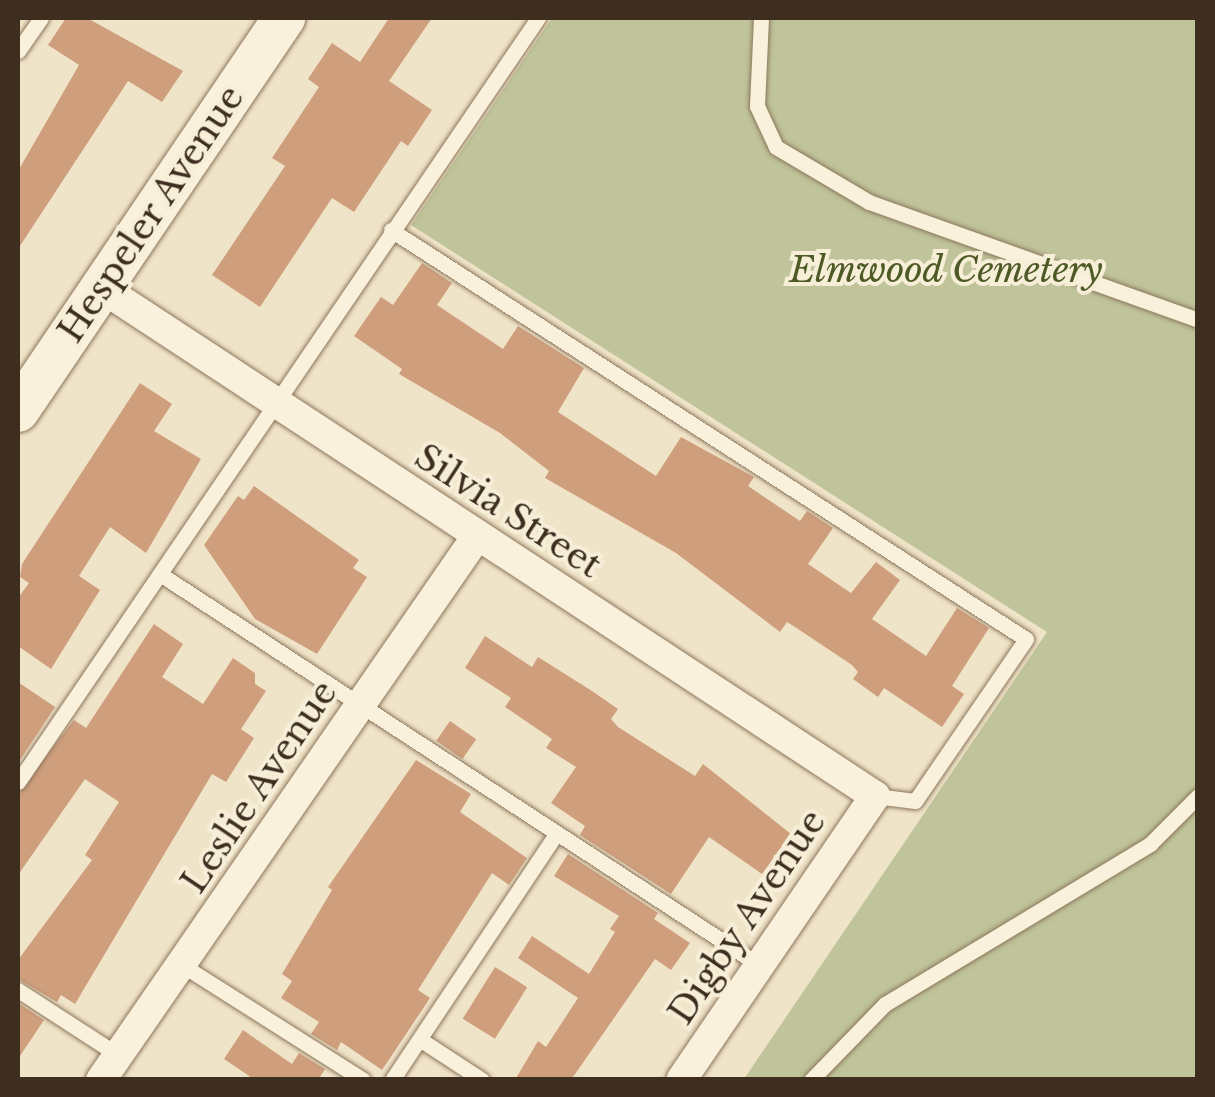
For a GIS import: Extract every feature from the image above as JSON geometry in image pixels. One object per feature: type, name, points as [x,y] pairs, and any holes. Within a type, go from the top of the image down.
[{"type":"main road","name":"Hespeler Avenue","points":[[18,411],[284,18]]},
{"type":"street","name":"Silvia Street","points":[[102,288],[875,796]]},
{"type":"street","name":"Leslie Avenue","points":[[110,1068],[478,536]]},
{"type":"street","name":"Digby Avenue","points":[[681,1080],[875,796]]},
{"type":"lane","points":[[18,51],[41,18]]},
{"type":"lane","points":[[18,782],[538,18]]},
{"type":"lane","points":[[760,18],[757,106],[776,146],[869,202],[1198,320]]},
{"type":"lane","points":[[391,230],[1026,639],[915,800],[875,796]]},
{"type":"lane","points":[[160,574],[759,965]]},
{"type":"lane","points":[[811,1080],[885,1004],[1150,844],[1198,796]]},
{"type":"lane","points":[[392,1080],[557,832]]},
{"type":"lane","points":[[182,965],[362,1080]]},
{"type":"lane","points":[[18,990],[110,1068]]},
{"type":"lane","points":[[420,1040],[482,1080]]},
{"type":"green space","name":"Elmwood Cemetery","points":[[552,18],[1197,18],[1197,1079],[744,1079],[1047,632],[411,225]]},
{"type":"building","points":[[66,18],[87,18],[183,71],[162,102],[128,81],[18,249],[18,171],[79,65],[48,45]]},
{"type":"building","points":[[389,18],[432,18],[389,81],[432,110],[408,146],[401,141],[354,212],[332,198],[260,307],[212,275],[285,166],[272,158],[319,87],[308,79],[332,43],[360,62]]},
{"type":"building","points":[[422,263],[452,283],[437,305],[503,349],[518,326],[584,368],[558,412],[656,476],[681,437],[754,477],[748,486],[800,521],[807,511],[833,528],[808,564],[851,593],[876,562],[900,580],[872,619],[926,656],[957,608],[989,628],[952,686],[964,694],[942,727],[884,688],[878,697],[853,679],[858,672],[852,665],[795,627],[787,622],[780,632],[676,553],[545,478],[549,471],[500,433],[399,374],[402,369],[354,336],[381,297],[393,305]]},
{"type":"building","points":[[140,383],[172,404],[154,431],[201,459],[146,553],[110,527],[79,576],[100,590],[51,669],[18,646],[18,598],[29,583],[20,577],[22,564]]},
{"type":"building","points":[[254,486],[359,560],[353,568],[367,577],[317,654],[255,619],[204,545],[238,496],[244,500]]},
{"type":"building","points":[[154,624],[183,644],[162,677],[203,704],[233,658],[255,673],[255,684],[266,691],[241,729],[254,738],[226,782],[212,774],[75,1004],[61,995],[57,1002],[18,979],[18,960],[92,860],[85,855],[119,802],[85,779],[18,875],[18,793],[74,720],[86,728]]},
{"type":"building","points":[[485,636],[532,667],[538,657],[592,691],[618,709],[611,719],[618,727],[695,776],[703,764],[791,834],[762,874],[709,837],[671,894],[580,835],[585,826],[551,803],[576,767],[546,748],[552,739],[505,707],[511,698],[465,668]]},
{"type":"building","points":[[18,682],[55,707],[18,763]]},
{"type":"building","points":[[450,721],[476,739],[462,759],[436,741]]},
{"type":"building","points":[[416,760],[471,794],[460,812],[527,858],[509,885],[492,873],[418,990],[430,998],[382,1070],[341,1042],[337,1050],[311,1034],[319,1022],[281,998],[292,981],[282,974],[332,890],[328,887]]},
{"type":"building","points":[[568,854],[658,913],[654,919],[690,943],[671,970],[655,959],[571,1080],[515,1080],[538,1041],[546,1047],[578,998],[518,958],[532,936],[589,974],[615,932],[610,929],[619,916],[554,876]]},
{"type":"building","points":[[495,967],[527,987],[495,1039],[463,1019]]},
{"type":"building","points":[[18,1003],[44,1020],[18,1059]]},
{"type":"building","points":[[243,1030],[292,1064],[299,1053],[325,1069],[318,1080],[255,1080],[224,1059]]}]
